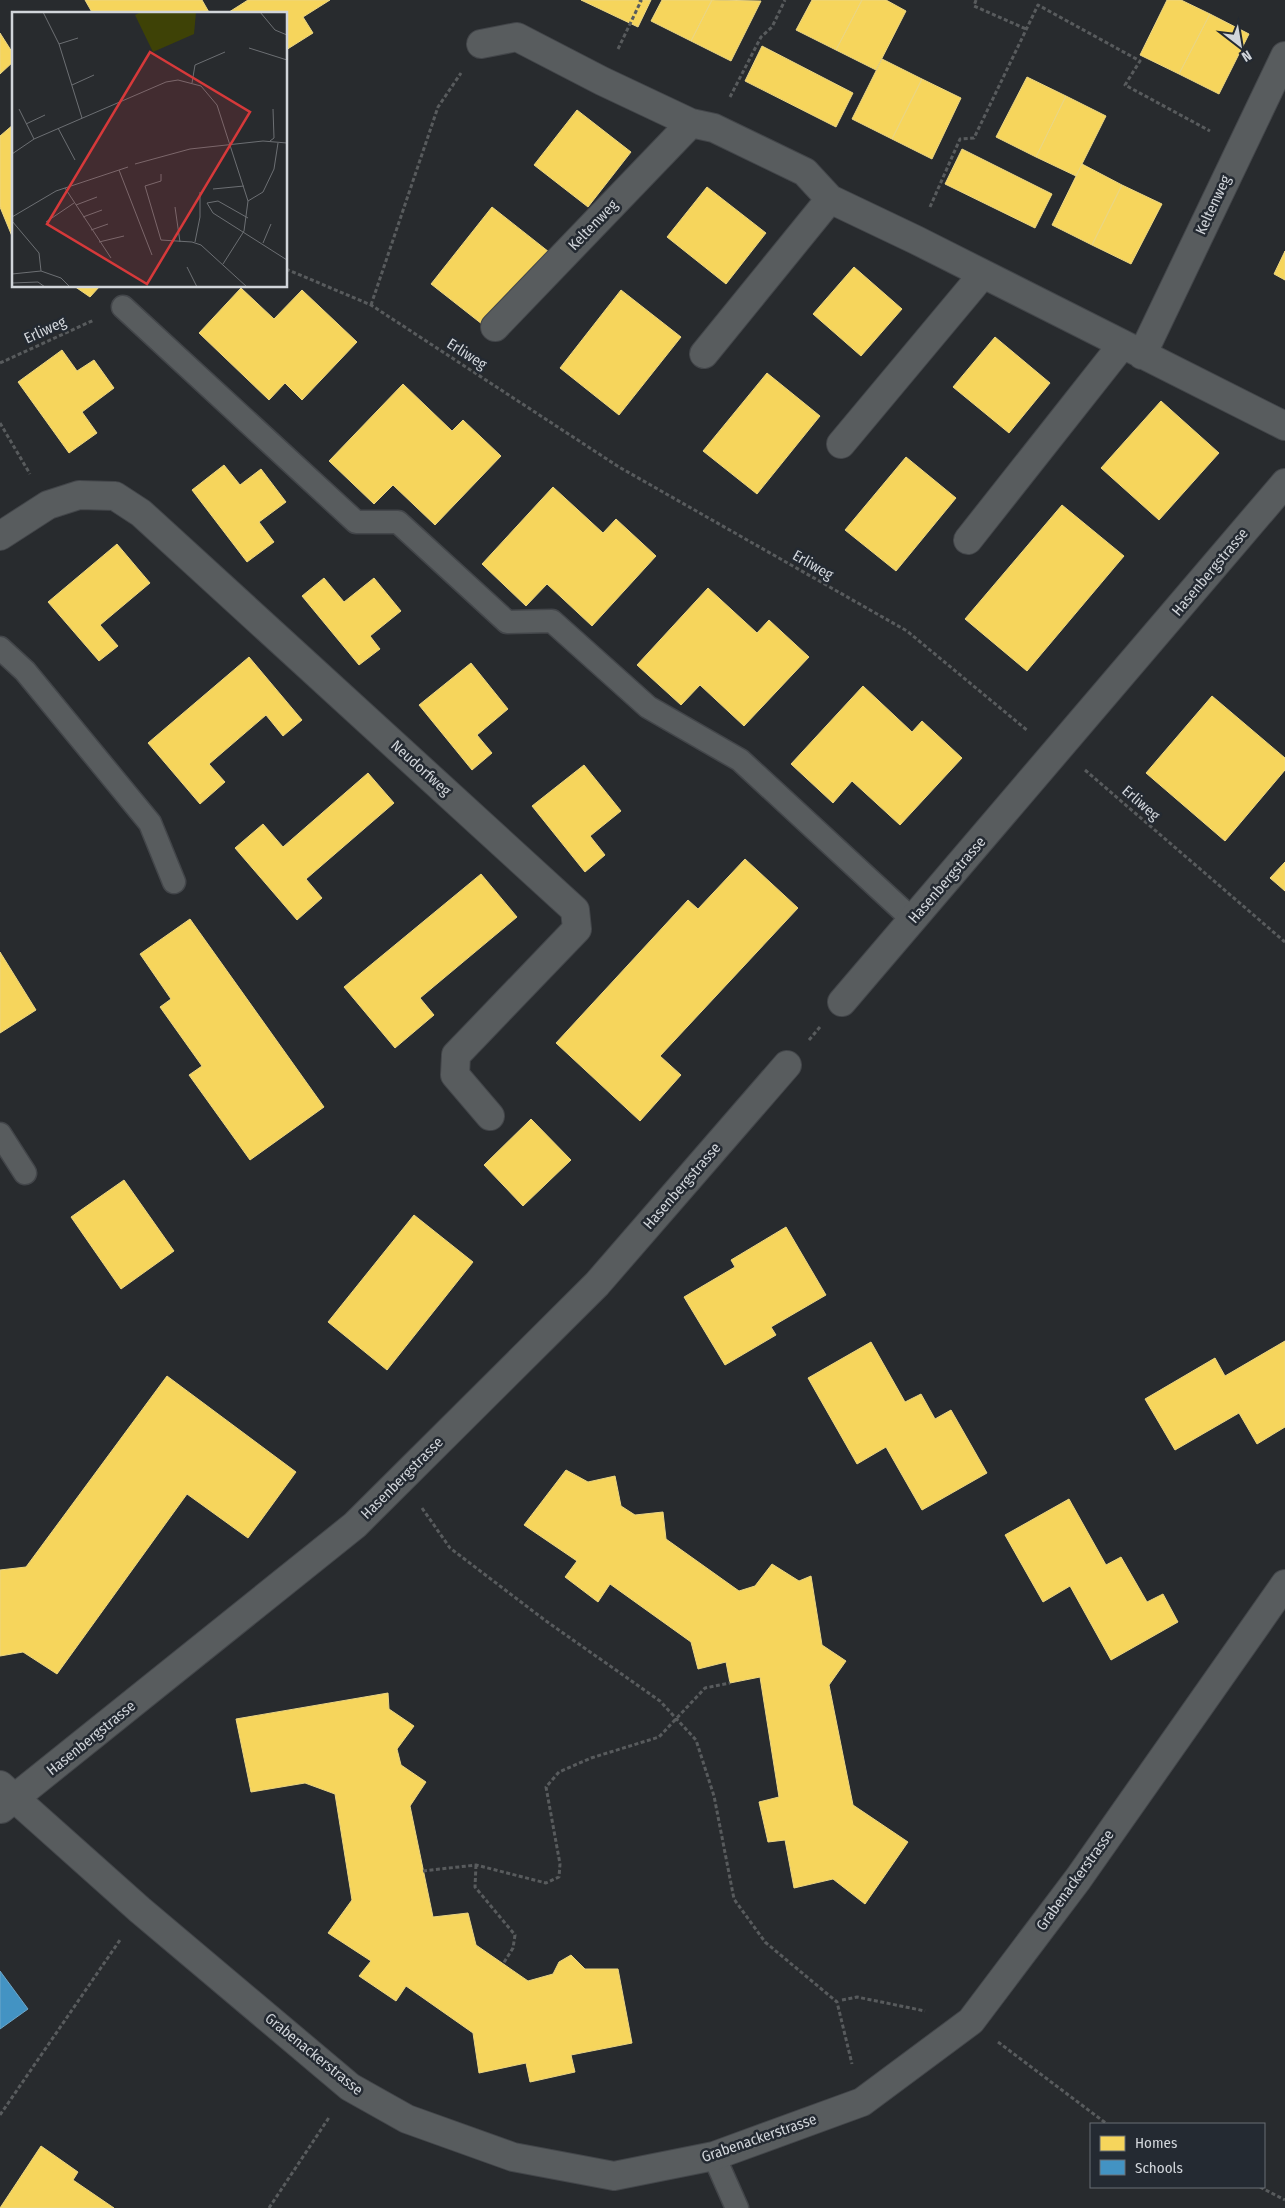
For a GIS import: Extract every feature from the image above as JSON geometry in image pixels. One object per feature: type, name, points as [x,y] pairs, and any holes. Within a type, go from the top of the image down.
[{"type":"street","points":[[481,44],[517,37],[602,81],[804,172],[830,200],[916,240],[1285,426]]},
{"type":"street","name":"Keltenweg","points":[[968,540],[1132,350],[1240,147],[1285,56]]},
{"type":"street","name":"Keltenweg","points":[[495,327],[703,125]]},
{"type":"street","points":[[704,354],[830,200]]},
{"type":"street","points":[[841,444],[983,274]]},
{"type":"street","name":"Hasenbergstrasse","points":[[842,1002],[1057,753],[1285,483]]},
{"type":"street","name":"Neudorfweg","points":[[0,536],[48,505],[80,495],[115,496],[142,513],[575,910],[577,929],[456,1055],[455,1075],[490,1116]]},
{"type":"street","name":"Hasenbergstrasse","points":[[5,1798],[355,1525],[597,1284],[787,1065]]},
{"type":"street","name":"Grabenackerstrasse","points":[[5,1798],[350,2087],[407,2119],[523,2159],[614,2176],[714,2156],[862,2102],[971,2021],[1078,1879],[1285,1584]]},
{"type":"lane","points":[[123,307],[356,522],[398,522],[507,622],[552,621],[648,707],[740,760],[913,920]]},
{"type":"lane","points":[[0,648],[25,671],[150,822],[174,882]]},
{"type":"lane","points":[[0,1134],[26,1173]]},
{"type":"lane","points":[[714,2156],[737,2208]]},
{"type":"path","points":[[602,81],[641,1],[639,0]]},
{"type":"path","points":[[703,125],[761,37],[772,27],[785,0]]},
{"type":"path","points":[[976,0],[974,6],[1026,29]]},
{"type":"path","points":[[916,240],[960,140],[974,138],[1038,6],[1140,61],[1125,85],[1240,147]]},
{"type":"path","points":[[371,305],[438,108],[481,44]]},
{"type":"path","name":"Erliweg","points":[[288,270],[371,305],[619,468],[907,631],[1057,753],[1086,771],[1285,942]]},
{"type":"path","name":"Erliweg","points":[[0,363],[123,307]]},
{"type":"path","points":[[0,423],[48,505]]},
{"type":"path","points":[[787,1065],[842,1002]]},
{"type":"path","points":[[402,1479],[450,1548],[546,1621],[660,1701],[696,1740],[714,1796],[734,1899],[765,1942],[836,2002],[862,2102]]},
{"type":"path","points":[[424,1871],[476,1865],[546,1883],[559,1877],[560,1864],[546,1786],[560,1772],[591,1758],[659,1737],[705,1688],[717,1684],[730,1683]]},
{"type":"path","points":[[476,1865],[475,1887],[515,1935],[513,1948],[502,1964]]},
{"type":"path","points":[[0,2115],[140,1910]]},
{"type":"path","points":[[842,2000],[857,1997],[971,2021],[1106,2123]]},
{"type":"path","points":[[269,2208],[350,2087]]},
{"type":"path","points":[[1262,2188],[1285,2200]]},
{"type":"building: Homes","points":[[85,0],[202,0],[209,12],[92,12]]},
{"type":"building: Homes","points":[[248,0],[330,0],[303,17],[313,33],[288,49],[288,12],[229,12]]},
{"type":"building: Homes","points":[[581,0],[651,0],[638,27]]},
{"type":"building: Homes","points":[[662,0],[712,0],[691,41],[651,21]]},
{"type":"building: Homes","points":[[712,0],[761,1],[731,61],[691,41]]},
{"type":"building: Homes","points":[[812,0],[862,0],[836,50],[796,30]]},
{"type":"building: Homes","points":[[862,0],[886,0],[906,11],[876,70],[836,50]]},
{"type":"building: Homes","points":[[1167,0],[1181,0],[1210,14],[1179,74],[1140,55]]},
{"type":"building: Homes","points":[[1210,14],[1249,34],[1219,94],[1179,74]]},
{"type":"building: Homes","points":[[0,33],[12,52],[12,63],[0,74]]},
{"type":"building: Homes","points":[[762,46],[853,93],[836,127],[745,81]]},
{"type":"building: Homes","points":[[882,59],[922,79],[892,139],[852,119]]},
{"type":"building: Homes","points":[[1027,77],[1066,96],[1036,157],[996,137]]},
{"type":"building: Homes","points":[[922,79],[961,98],[932,159],[892,139]]},
{"type":"building: Homes","points":[[1066,96],[1106,116],[1076,176],[1036,157]]},
{"type":"building: Homes","points":[[577,110],[631,152],[588,207],[534,165]]},
{"type":"building: Homes","points":[[12,126],[12,236],[0,207],[0,136]]},
{"type":"building: Homes","points":[[962,149],[1052,194],[1035,228],[945,184]]},
{"type":"building: Homes","points":[[1082,164],[1122,185],[1092,245],[1052,225]]},
{"type":"building: Homes","points":[[1122,185],[1162,204],[1131,264],[1092,245]]},
{"type":"building: Homes","points":[[707,187],[766,233],[726,284],[667,237]]},
{"type":"building: Homes","points":[[492,207],[549,252],[487,328],[431,284]]},
{"type":"building: Homes","points":[[1285,251],[1285,280],[1274,274]]},
{"type":"building: Homes","points":[[854,267],[902,309],[861,356],[813,314]]},
{"type":"building: Homes","points":[[77,288],[98,288],[90,297]]},
{"type":"building: Homes","points":[[241,288],[274,319],[302,290],[357,342],[302,400],[285,383],[269,400],[199,333]]},
{"type":"building: Homes","points":[[621,290],[681,337],[619,415],[560,368]]},
{"type":"building: Homes","points":[[995,337],[1050,383],[1009,433],[953,387]]},
{"type":"building: Homes","points":[[62,350],[77,371],[94,360],[114,388],[82,412],[97,433],[69,453],[18,382]]},
{"type":"building: Homes","points":[[767,373],[820,416],[757,494],[703,451]]},
{"type":"building: Homes","points":[[403,384],[452,431],[463,420],[501,456],[435,525],[393,485],[374,504],[329,461]]},
{"type":"building: Homes","points":[[1161,401],[1219,453],[1159,520],[1101,468]]},
{"type":"building: Homes","points":[[906,457],[956,498],[896,571],[845,530]]},
{"type":"building: Homes","points":[[224,465],[240,485],[261,469],[286,502],[259,522],[274,542],[247,562],[192,490]]},
{"type":"building: Homes","points":[[553,487],[603,533],[616,519],[656,556],[592,626],[547,584],[526,606],[482,564]]},
{"type":"building: Homes","points":[[1062,505],[1124,556],[1027,671],[965,619]]},
{"type":"building: Homes","points":[[117,544],[150,583],[100,625],[118,646],[99,661],[48,602]]},
{"type":"building: Homes","points":[[324,578],[344,602],[374,578],[401,611],[370,636],[380,649],[359,665],[302,596]]},
{"type":"building: Homes","points":[[708,588],[757,633],[769,620],[809,657],[744,726],[700,685],[681,705],[637,665]]},
{"type":"building: Homes","points":[[249,657],[302,720],[283,736],[266,715],[209,764],[225,782],[200,804],[148,743]]},
{"type":"building: Homes","points":[[471,663],[508,709],[477,735],[492,753],[472,770],[419,705]]},
{"type":"building: Homes","points":[[863,686],[912,732],[922,721],[962,758],[900,825],[852,781],[833,803],[791,764]]},
{"type":"building: Homes","points":[[1212,696],[1285,758],[1285,770],[1225,841],[1146,773]]},
{"type":"building: Homes","points":[[584,765],[621,811],[590,836],[605,855],[585,872],[532,806]]},
{"type":"building: Homes","points":[[368,773],[394,803],[306,879],[322,898],[297,920],[235,848],[263,824],[283,847]]},
{"type":"building: Homes","points":[[745,859],[798,908],[660,1056],[681,1075],[640,1121],[556,1043],[688,900],[698,909]]},
{"type":"building: Homes","points":[[1285,862],[1285,891],[1270,878]]},
{"type":"building: Homes","points":[[481,874],[517,917],[420,998],[434,1015],[395,1048],[344,987]]},
{"type":"building: Homes","points":[[190,919],[324,1107],[250,1160],[189,1075],[202,1066],[160,1007],[171,999],[140,954]]},
{"type":"building: Homes","points":[[0,952],[36,1010],[0,1033]]},
{"type":"building: Homes","points":[[531,1119],[571,1160],[523,1206],[484,1165]]},
{"type":"building: Homes","points":[[124,1180],[174,1251],[121,1289],[71,1217]]},
{"type":"building: Homes","points":[[414,1215],[473,1262],[387,1370],[328,1322]]},
{"type":"building: Homes","points":[[786,1227],[826,1295],[771,1327],[776,1335],[725,1365],[684,1297],[735,1267],[731,1260]]},
{"type":"building: Homes","points":[[1285,1341],[1285,1427],[1257,1444],[1239,1413],[1175,1450],[1145,1399],[1215,1358],[1225,1376]]},
{"type":"building: Homes","points":[[871,1342],[905,1402],[921,1394],[935,1419],[951,1410],[987,1473],[922,1510],[886,1447],[857,1464],[808,1378]]},
{"type":"building: Homes","points":[[167,1376],[296,1472],[248,1538],[187,1494],[57,1674],[23,1652],[0,1656],[0,1570],[26,1567]]},
{"type":"building: Homes","points":[[566,1470],[588,1482],[615,1476],[621,1506],[635,1515],[663,1512],[666,1539],[739,1591],[755,1586],[772,1564],[799,1581],[811,1576],[822,1645],[846,1661],[829,1685],[853,1805],[908,1842],[865,1904],[833,1879],[794,1888],[785,1840],[768,1842],[759,1802],[779,1797],[760,1677],[730,1683],[726,1662],[698,1669],[691,1642],[610,1584],[598,1602],[565,1577],[577,1561],[524,1525]]},
{"type":"building: Homes","points":[[1069,1499],[1106,1565],[1121,1557],[1147,1602],[1163,1594],[1178,1622],[1111,1660],[1070,1586],[1043,1602],[1005,1535]]},
{"type":"building: Homes","points":[[388,1693],[389,1709],[414,1726],[397,1749],[401,1765],[426,1782],[410,1806],[433,1917],[468,1913],[476,1945],[528,1981],[553,1974],[559,1962],[571,1955],[585,1969],[618,1969],[632,2043],[571,2055],[575,2072],[530,2082],[526,2063],[479,2073],[473,2033],[406,1986],[396,2001],[359,1976],[371,1961],[328,1933],[352,1900],[335,1794],[305,1783],[251,1792],[236,1719]]},
{"type":"building: Homes","points":[[41,2146],[78,2172],[73,2180],[114,2208],[0,2208]]},
{"type":"building: Schools","points":[[0,1971],[28,2009],[0,2029]]}]
